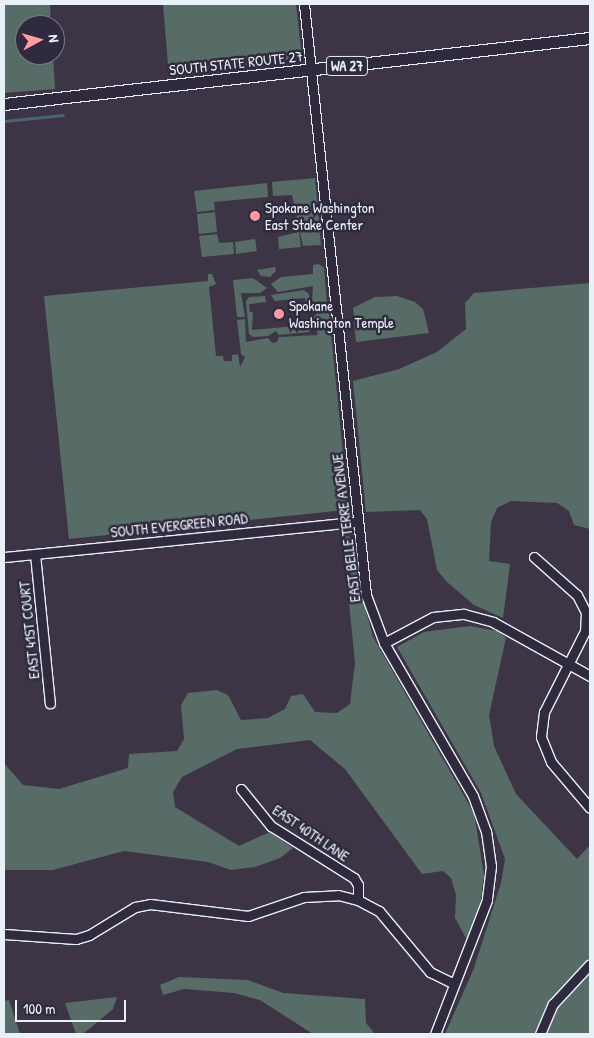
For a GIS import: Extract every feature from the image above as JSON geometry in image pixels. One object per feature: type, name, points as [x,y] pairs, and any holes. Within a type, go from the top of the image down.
[{"type":"main road","name":"SOUTH STATE ROUTE 27","points":[[4,104],[590,38]]},
{"type":"street","name":"EAST BELLE TERRE AVENUE","points":[[304,4],[366,595],[384,643],[473,796],[486,831],[491,866],[488,900],[453,983],[435,1034]]},
{"type":"street","name":"SOUTH EVERGREEN ROAD","points":[[4,557],[358,522]]},
{"type":"street","name":"EAST 41ST COURT","points":[[35,554],[50,703]]},
{"type":"street","points":[[534,557],[577,595],[586,613],[585,631],[544,712],[541,737],[551,762],[590,808]]},
{"type":"street","points":[[384,643],[434,617],[464,614],[493,622],[590,676]]},
{"type":"street","name":"EAST 40TH LANE","points":[[241,789],[271,826],[354,878],[358,886],[358,900]]},
{"type":"street","points":[[4,934],[76,939],[89,935],[135,907],[162,904],[224,915],[248,916],[318,895],[358,900],[379,911],[430,972],[453,983]]},
{"type":"street","points":[[540,1034],[553,1004],[590,964]]},
{"type":"green space","points":[[4,4],[50,4],[51,15],[15,15],[15,65],[54,65],[55,89],[4,93]]},
{"type":"green space","points":[[163,4],[296,4],[302,58],[169,77]]},
{"type":"green space","points":[[315,178],[321,245],[303,246],[292,195],[273,196],[272,182]]},
{"type":"green space","points":[[267,183],[268,197],[214,202],[215,210],[197,212],[194,191]]},
{"type":"green space","points":[[215,212],[217,232],[199,234],[197,214]]},
{"type":"green space","points":[[299,232],[301,247],[279,249],[278,237]]},
{"type":"green space","points":[[217,234],[219,243],[233,242],[234,254],[202,257],[199,236]]},
{"type":"green space","points":[[255,239],[257,251],[236,254],[235,242]]},
{"type":"green space","points":[[319,264],[324,268],[327,303],[324,307],[329,314],[348,503],[345,510],[69,539],[44,296],[208,281],[208,274],[212,274],[216,284],[209,287],[216,356],[223,356],[224,361],[232,361],[232,355],[238,354],[240,367],[245,357],[241,354],[237,320],[245,319],[246,342],[268,338],[272,343],[277,342],[279,337],[318,335],[313,318],[320,310],[312,302],[313,286],[278,292],[271,284],[281,277],[313,274],[313,265]]},
{"type":"green space","points":[[275,267],[276,271],[270,277],[261,276],[257,270]]},
{"type":"green space","points":[[253,278],[267,288],[260,293],[241,293],[245,317],[237,317],[233,280]]},
{"type":"green space","points":[[590,283],[590,529],[574,525],[569,511],[557,503],[511,501],[497,508],[491,522],[489,561],[510,564],[503,618],[474,605],[447,582],[437,570],[427,519],[420,510],[366,512],[353,381],[399,369],[437,352],[466,329],[465,303],[474,293]]},
{"type":"green space","points":[[304,290],[309,294],[310,302],[306,305],[305,298],[275,301],[271,295]]},
{"type":"green space","points":[[265,296],[266,302],[249,304],[250,312],[253,312],[252,330],[307,325],[307,318],[311,319],[312,327],[309,332],[279,335],[276,331],[268,336],[253,337],[249,334],[246,301],[249,297]]},
{"type":"green space","points":[[397,296],[415,302],[423,309],[429,333],[356,342],[353,308],[375,297]]},
{"type":"green space","points":[[342,533],[351,538],[355,547],[357,578],[373,637],[474,813],[484,875],[480,906],[467,940],[455,918],[456,895],[451,878],[443,871],[422,874],[345,769],[310,740],[237,749],[182,777],[173,792],[175,807],[239,846],[270,832],[293,848],[280,858],[255,867],[231,870],[208,862],[124,851],[53,870],[4,870],[4,763],[23,785],[59,789],[128,768],[129,754],[177,751],[184,739],[181,705],[188,693],[217,690],[228,695],[241,720],[268,718],[285,709],[291,696],[303,694],[315,712],[337,713],[350,704],[355,663]]},
{"type":"green space","points":[[470,626],[497,631],[506,638],[489,715],[494,746],[516,794],[577,859],[590,845],[590,1034],[445,1034],[474,968],[501,883],[505,859],[481,793],[397,647],[424,632]]},
{"type":"green space","points":[[179,977],[248,980],[283,993],[365,999],[366,1023],[375,1034],[313,1034],[260,1000],[234,993],[184,989],[163,995],[160,985]]},
{"type":"green space","points":[[117,997],[113,1009],[83,1034],[76,1034],[65,1003]]},
{"type":"green space","points":[[9,1000],[20,1034],[4,1034],[4,1001]]},
{"type":"waterway","points":[[4,121],[63,115]]},
{"type":"place","name":"Spokane Washington East Stake Center","points":[[255,216]]},
{"type":"place","name":"Spokane Washington Temple","points":[[279,314]]}]
